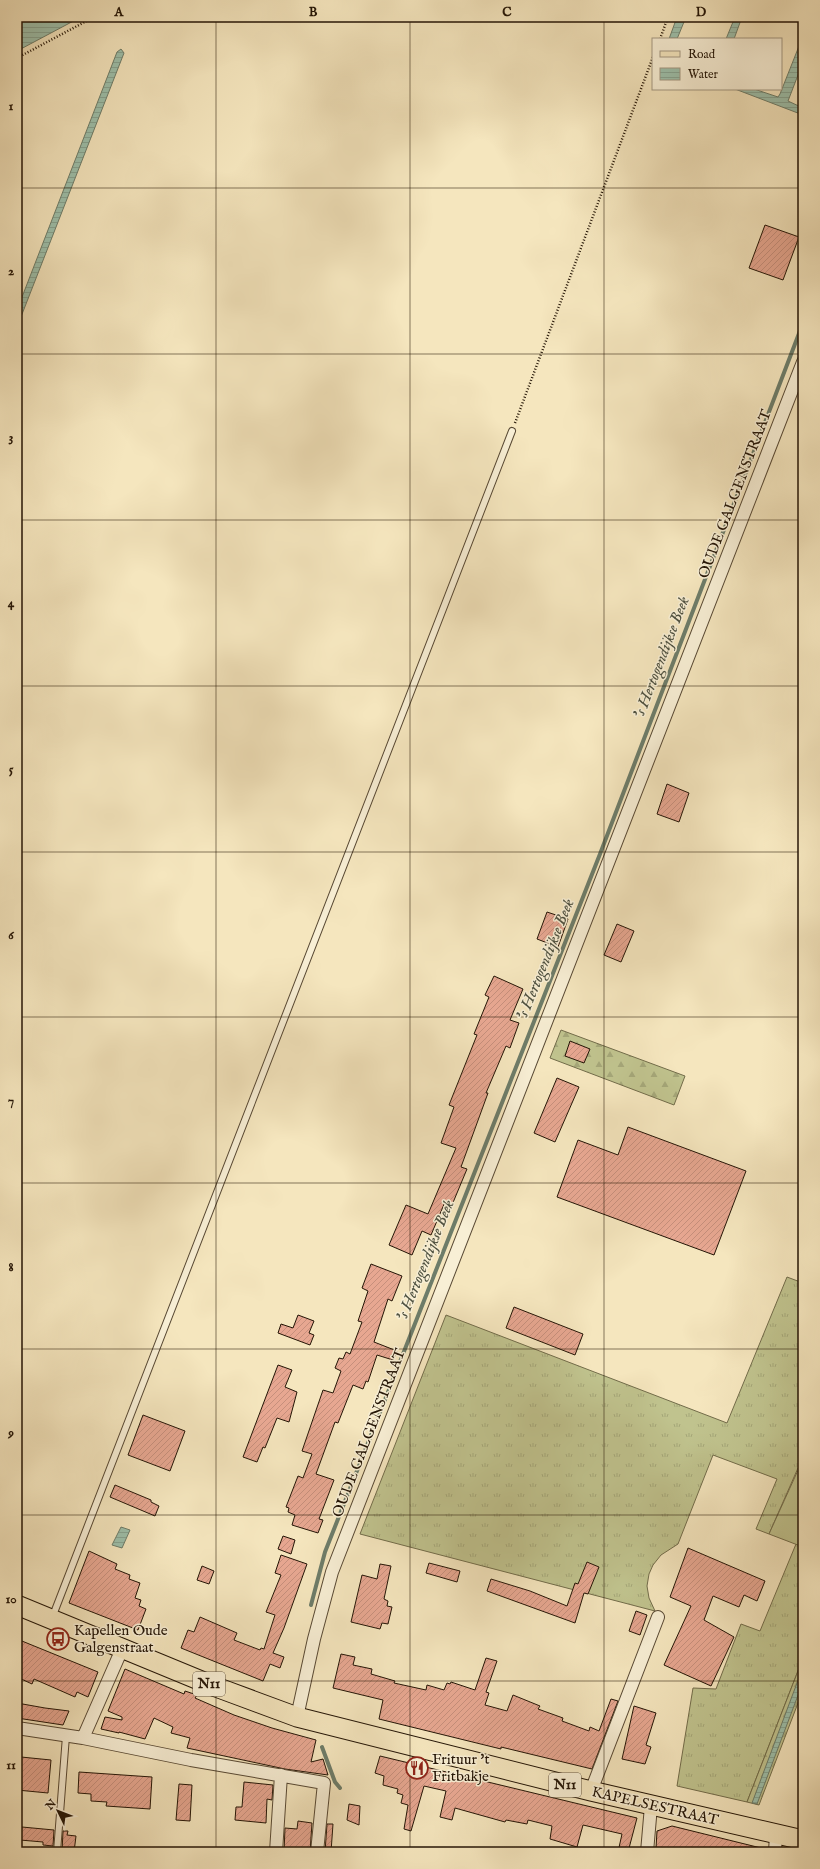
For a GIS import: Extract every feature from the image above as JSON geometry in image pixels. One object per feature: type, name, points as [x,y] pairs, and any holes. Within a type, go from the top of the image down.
[{"type":"main road","name":"N11","points":[[17,1605],[216,1687],[297,1717]]},
{"type":"main road","name":"KAPELSESTRAAT","points":[[297,1717],[651,1806],[775,1843],[803,1840]]},
{"type":"street","name":"OUDE GALGENSTRAAT","points":[[297,1717],[314,1640],[332,1572],[803,362]]},
{"type":"street","points":[[591,1791],[658,1617]]},
{"type":"street","points":[[83,1738],[122,1648]]},
{"type":"street","points":[[17,1728],[83,1738],[191,1760],[324,1783],[317,1852]]},
{"type":"street","points":[[276,1852],[281,1775]]},
{"type":"street","points":[[648,1852],[651,1806]]},
{"type":"lane","points":[[51,1619],[512,431]]},
{"type":"lane","points":[[57,1852],[66,1736]]},
{"type":"path","points":[[17,58],[94,17]]},
{"type":"path","points":[[660,38],[668,17]]},
{"type":"path","points":[[512,431],[652,60]]},
{"type":"green space","points":[[561,1030],[685,1076],[674,1105],[550,1058]]},
{"type":"green space","points":[[787,1277],[803,1283],[803,1469],[798,1468],[769,1534],[756,1529],[777,1479],[713,1455],[678,1544],[661,1555],[653,1565],[649,1574],[647,1586],[649,1598],[655,1611],[360,1534],[446,1315],[727,1423]]},
{"type":"green space","points":[[799,1468],[803,1469],[803,1547],[769,1534]]},
{"type":"green space","points":[[796,1544],[803,1547],[803,1658],[747,1802],[677,1786],[693,1688],[716,1689],[741,1624],[760,1631]]},
{"type":"green space","points":[[803,1658],[803,1690],[759,1805],[747,1802]]},
{"type":"water","points":[[17,17],[81,17],[17,51]]},
{"type":"water","points":[[677,17],[686,17],[677,38],[669,38]]},
{"type":"water","points":[[735,17],[742,17],[734,38],[726,38]]},
{"type":"water","points":[[803,36],[803,62],[788,101],[803,108],[803,115],[738,90],[757,90],[778,97]]},
{"type":"water","points":[[121,49],[124,53],[17,327],[17,310],[117,52]]},
{"type":"water","points":[[121,1527],[130,1530],[122,1548],[112,1545]]},
{"type":"water","points":[[803,1667],[803,1682],[757,1804],[752,1803]]},
{"type":"building","points":[[765,225],[799,237],[783,280],[749,268]]},
{"type":"building","points":[[667,784],[689,793],[679,822],[657,814]]},
{"type":"building","points":[[547,912],[568,919],[558,947],[537,939]]},
{"type":"building","points":[[617,924],[634,931],[621,962],[604,955]]},
{"type":"building","points":[[494,976],[523,989],[510,1020],[519,1023],[510,1048],[506,1046],[486,1093],[488,1093],[461,1167],[467,1169],[452,1205],[445,1202],[431,1235],[422,1231],[412,1255],[389,1245],[406,1205],[428,1214],[456,1148],[441,1143],[454,1107],[449,1105],[477,1035],[474,1034],[489,997],[485,995]]},
{"type":"building","points":[[570,1041],[590,1049],[584,1063],[565,1056]]},
{"type":"building","points":[[557,1078],[579,1087],[555,1142],[534,1133]]},
{"type":"building","points":[[628,1127],[746,1171],[714,1255],[557,1197],[578,1140],[618,1155]]},
{"type":"building","points":[[371,1264],[402,1276],[392,1301],[388,1299],[374,1342],[397,1351],[393,1360],[377,1355],[368,1382],[366,1381],[363,1389],[353,1385],[338,1423],[335,1422],[316,1474],[334,1480],[319,1519],[323,1520],[318,1533],[292,1525],[295,1515],[288,1512],[289,1508],[286,1507],[298,1476],[303,1478],[312,1454],[302,1451],[323,1390],[333,1393],[341,1371],[335,1368],[339,1358],[343,1359],[346,1352],[350,1354],[362,1322],[358,1321],[368,1291],[362,1288]]},
{"type":"building","points":[[514,1307],[583,1334],[575,1355],[506,1328]]},
{"type":"building","points":[[298,1315],[314,1321],[309,1333],[314,1335],[310,1345],[278,1333],[281,1324],[293,1328]]},
{"type":"building","points":[[278,1365],[292,1370],[285,1387],[297,1392],[289,1422],[277,1418],[265,1448],[263,1447],[257,1462],[243,1457]]},
{"type":"building","points":[[143,1415],[185,1431],[170,1471],[128,1455]]},
{"type":"building","points":[[115,1485],[151,1500],[151,1502],[159,1506],[155,1516],[110,1497]]},
{"type":"building","points":[[283,1536],[295,1540],[291,1554],[278,1549]]},
{"type":"building","points":[[688,1548],[765,1581],[757,1601],[744,1595],[739,1607],[713,1596],[704,1620],[734,1637],[711,1686],[664,1665],[691,1606],[670,1597]]},
{"type":"building","points":[[89,1551],[117,1564],[115,1569],[130,1575],[129,1579],[140,1583],[135,1598],[141,1600],[139,1606],[146,1609],[138,1630],[69,1603]]},
{"type":"building","points":[[281,1555],[307,1564],[284,1628],[273,1653],[284,1657],[280,1668],[270,1664],[263,1681],[181,1648],[188,1630],[194,1632],[200,1617],[237,1633],[234,1640],[260,1650],[261,1648],[264,1649],[275,1615],[266,1612],[281,1575],[275,1573]]},
{"type":"building","points":[[587,1562],[599,1567],[588,1594],[584,1593],[575,1623],[487,1591],[491,1579],[530,1591],[567,1606],[575,1583],[578,1584]]},
{"type":"building","points":[[429,1563],[460,1571],[457,1582],[426,1573]]},
{"type":"building","points":[[380,1564],[391,1566],[384,1599],[388,1601],[387,1606],[392,1607],[388,1624],[382,1623],[380,1629],[351,1622],[362,1575],[377,1579]]},
{"type":"building","points":[[202,1566],[214,1571],[209,1584],[197,1580]]},
{"type":"building","points":[[636,1611],[647,1615],[640,1635],[629,1631]]},
{"type":"building","points":[[17,1639],[98,1672],[88,1697],[77,1692],[75,1697],[34,1679],[32,1684],[17,1677]]},
{"type":"building","points":[[341,1654],[355,1657],[353,1665],[372,1669],[371,1674],[395,1681],[394,1683],[426,1690],[427,1685],[444,1690],[447,1683],[450,1684],[451,1682],[475,1690],[486,1658],[497,1661],[486,1692],[489,1693],[485,1705],[507,1711],[513,1695],[540,1706],[538,1709],[563,1718],[562,1721],[589,1731],[590,1727],[599,1731],[611,1699],[618,1701],[592,1769],[501,1747],[501,1749],[379,1719],[383,1700],[333,1688]]},
{"type":"building","points":[[125,1669],[184,1694],[185,1691],[197,1695],[195,1698],[234,1715],[272,1728],[316,1740],[311,1762],[323,1759],[328,1775],[285,1769],[187,1748],[190,1738],[171,1733],[173,1727],[154,1718],[145,1739],[101,1729],[105,1717],[122,1720],[122,1717],[108,1711]]},
{"type":"building","points":[[17,1703],[69,1711],[63,1725],[17,1718]]},
{"type":"building","points":[[634,1706],[656,1713],[646,1745],[651,1747],[645,1764],[622,1759]]},
{"type":"building","points":[[380,1756],[637,1818],[628,1852],[618,1852],[622,1834],[583,1825],[577,1847],[550,1839],[552,1826],[528,1820],[527,1824],[506,1820],[505,1822],[455,1808],[452,1820],[440,1817],[446,1791],[424,1786],[411,1831],[404,1829],[408,1805],[401,1803],[403,1795],[397,1793],[398,1789],[383,1785],[384,1776],[375,1773]]},
{"type":"building","points":[[21,1757],[51,1760],[48,1793],[17,1790],[17,1767],[21,1768]]},
{"type":"building","points":[[79,1772],[152,1777],[150,1809],[106,1806],[107,1802],[91,1801],[91,1794],[78,1793]]},
{"type":"building","points":[[244,1782],[273,1785],[272,1800],[267,1799],[266,1823],[235,1820],[236,1807],[242,1807]]},
{"type":"building","points":[[179,1784],[192,1785],[190,1821],[176,1820]]},
{"type":"building","points":[[349,1804],[360,1806],[359,1825],[347,1820]]},
{"type":"building","points":[[298,1821],[312,1823],[310,1852],[284,1852],[285,1828],[297,1829]]},
{"type":"building","points":[[327,1824],[333,1824],[331,1852],[325,1852]]},
{"type":"building","points":[[672,1826],[761,1848],[761,1852],[672,1852],[656,1848],[657,1831]]},
{"type":"building","points":[[22,1827],[54,1830],[53,1846],[43,1845],[43,1842],[20,1840]]},
{"type":"building","points":[[63,1831],[68,1831],[67,1835],[76,1836],[74,1852],[62,1852]]},
{"type":"waterway","name":"'s Hertogendijkse Beek","points":[[311,1605],[325,1552],[600,854],[803,323]]},
{"type":"waterway","name":"'s Hertogendijkse Beek","points":[[322,1747],[335,1782],[340,1788]]},
{"type":"place","name":"Kapellen Oude Galgenstraat","points":[[58,1639]]},
{"type":"place","name":"Frituur 't Fritbakje","points":[[417,1768]]}]
